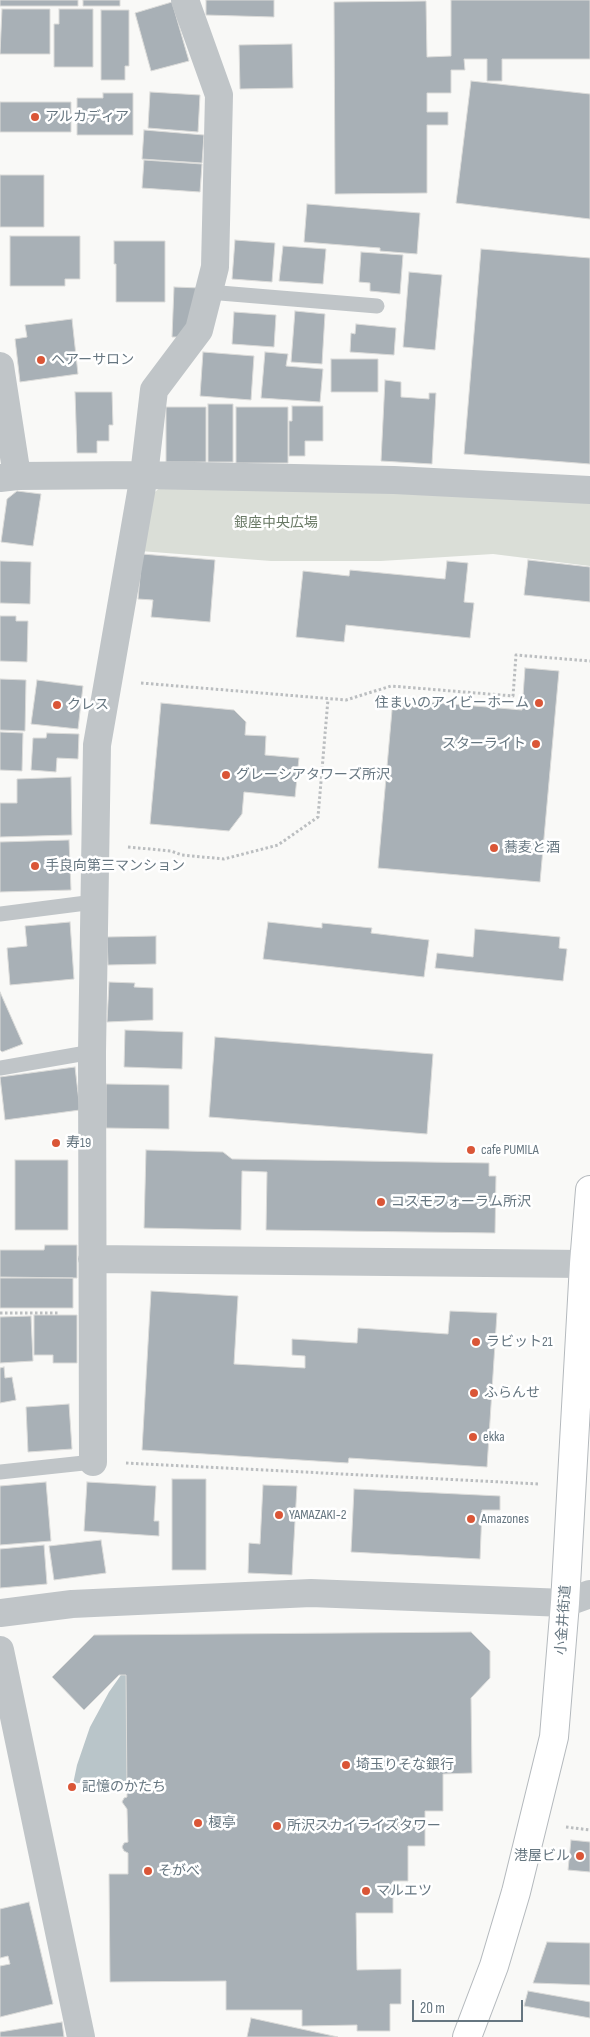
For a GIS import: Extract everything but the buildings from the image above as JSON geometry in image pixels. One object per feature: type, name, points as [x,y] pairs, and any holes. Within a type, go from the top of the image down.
[{"type":"main road","name":"小金井街道","points":[[467,2037],[494,1966],[516,1892],[554,1737],[578,1598],[584,1264],[590,1190]]},
{"type":"street","points":[[93,1462],[92,1052],[97,745],[144,475],[154,390],[199,330],[214,267],[220,95],[184,0]]},
{"type":"street","points":[[0,366],[8,477],[144,475],[394,480],[590,490]]},
{"type":"street","points":[[92,1259],[584,1264]]},
{"type":"street","points":[[0,1613],[72,1604],[311,1593],[578,1598]]},
{"type":"street","points":[[0,1650],[81,2037]]},
{"type":"lane","points":[[208,292],[377,306]]},
{"type":"lane","points":[[0,914],[94,902]]},
{"type":"lane","points":[[0,1068],[92,1052]]},
{"type":"lane","points":[[0,1472],[93,1462]]},
{"type":"path","points":[[108,680],[346,700],[392,686],[513,696],[516,655],[590,661]]},
{"type":"path","points":[[95,844],[171,851],[182,855],[224,859],[278,845],[318,816],[328,699]]},
{"type":"path","points":[[0,1313],[92,1313]]},
{"type":"path","points":[[142,1464],[540,1484]]},
{"type":"path","points":[[564,1827],[590,1830]]},
{"type":"green space","name":"銀座中央広場","points":[[276,484],[590,501],[590,566],[493,554],[381,561],[271,561],[140,551],[151,495],[161,487]]},
{"type":"shaded area","points":[[121,1675],[126,1675],[127,1784],[101,1779],[73,1784],[77,1765],[90,1727],[109,1692]]},
{"type":"place","name":"アルカディア","points":[[35,117]]},
{"type":"place","name":"ヘアーサロン","points":[[41,360]]},
{"type":"place","name":"住まいのアイビーホーム","points":[[539,703]]},
{"type":"place","name":"クレス","points":[[57,705]]},
{"type":"place","name":"スターライト","points":[[536,744]]},
{"type":"place","name":"グレーシアタワーズ所沢","points":[[226,775]]},
{"type":"place","name":"蕎麦と酒","points":[[494,848]]},
{"type":"place","name":"手良向第三マンション","points":[[35,866]]},
{"type":"place","name":"寿19","points":[[56,1143]]},
{"type":"place","name":"cafe PUMILA","points":[[471,1150]]},
{"type":"place","name":"コスモフォーラム所沢","points":[[381,1202]]},
{"type":"place","name":"ラビット21","points":[[476,1342]]},
{"type":"place","name":"ふらんせ","points":[[474,1393]]},
{"type":"place","name":"ekka","points":[[473,1437]]},
{"type":"place","name":"YAMAZAKI-2","points":[[279,1515]]},
{"type":"place","name":"Amazones","points":[[471,1519]]},
{"type":"place","name":"埼玉りそな銀行","points":[[346,1765]]},
{"type":"place","name":"記憶のかたち","points":[[72,1787]]},
{"type":"place","name":"榎亭","points":[[198,1823]]},
{"type":"place","name":"所沢スカイライズタワー","points":[[277,1826]]},
{"type":"place","name":"港屋ビル","points":[[580,1856]]},
{"type":"place","name":"そがべ","points":[[148,1871]]},
{"type":"place","name":"マルエツ","points":[[366,1891]]}]
